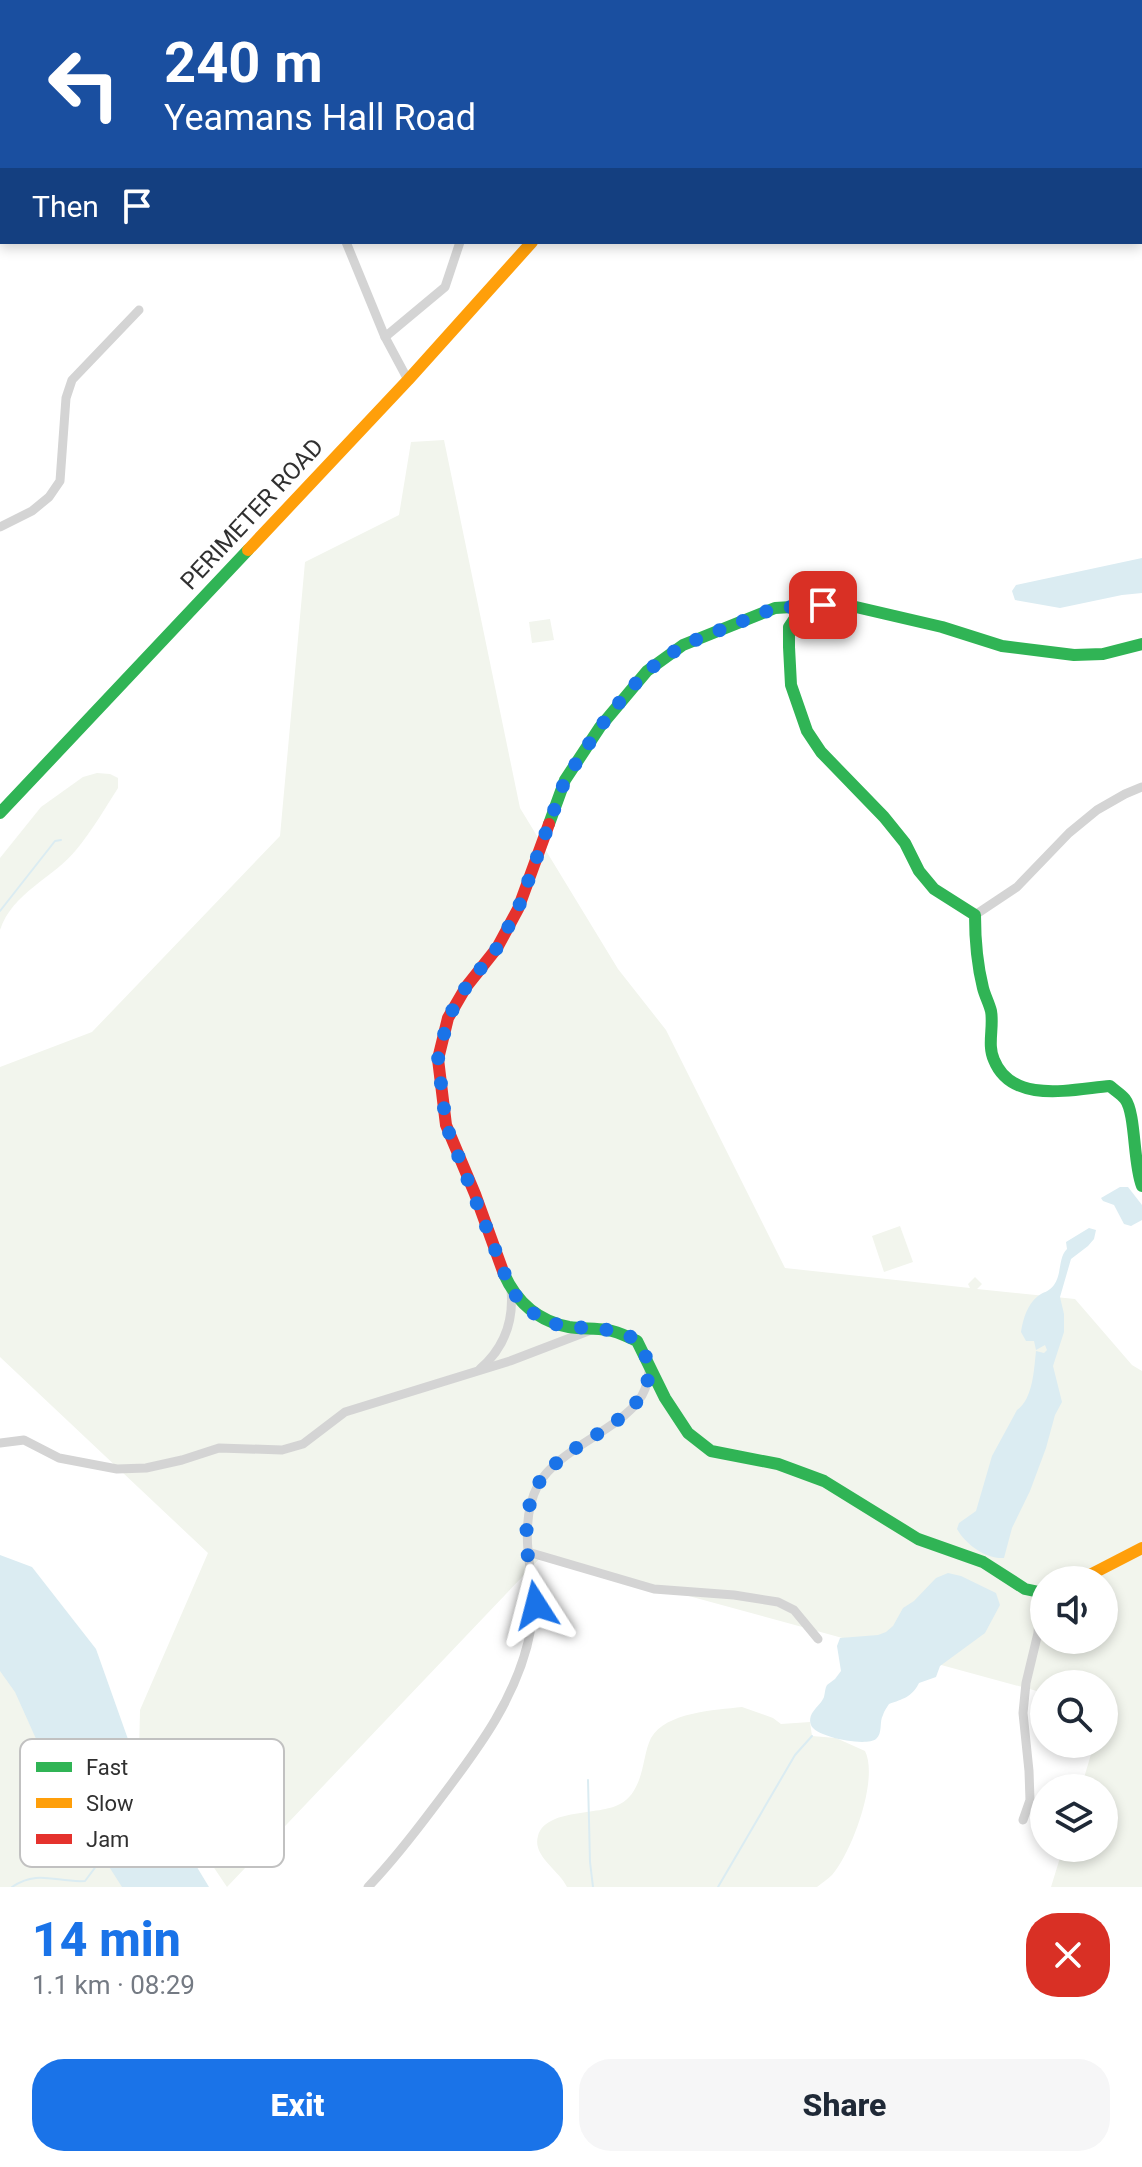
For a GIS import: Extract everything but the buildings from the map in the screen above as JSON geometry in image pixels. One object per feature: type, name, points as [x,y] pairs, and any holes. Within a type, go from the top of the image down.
[{"type":"street","points":[[347,244],[385,337],[408,380]]},
{"type":"street","points":[[385,337],[445,287],[459,244]]},
{"type":"street","name":"PERIMETER ROAD","points":[[0,813],[408,380],[530,244]]},
{"type":"street","points":[[1,524],[32,511],[49,497],[60,481],[66,398],[72,380],[139,310]]},
{"type":"street","points":[[476,1372],[504,1340],[513,1307],[511,1290],[446,1125],[438,1059],[448,1018],[466,987],[497,948],[518,909],[565,780],[600,727],[647,671],[683,645],[775,608],[803,606],[843,604],[942,627],[1002,646],[1059,653],[1103,654],[1142,644]]},
{"type":"street","points":[[803,606],[789,627],[789,647],[791,685],[807,731],[821,752],[905,843],[919,871],[934,889],[975,915]]},
{"type":"street","points":[[975,915],[1017,887],[1069,833],[1097,810],[1142,787]]},
{"type":"street","points":[[975,915],[975,950],[991,1013],[993,1059],[999,1071],[1005,1080],[1032,1090],[1110,1086],[1125,1099],[1130,1110],[1137,1173],[1142,1186]]},
{"type":"street","points":[[511,1290],[530,1311],[549,1322],[610,1330],[637,1341],[665,1398],[688,1433],[711,1451],[778,1464],[824,1481],[918,1539],[983,1562],[1030,1590]]},
{"type":"street","points":[[0,1443],[24,1440],[59,1458],[117,1469],[146,1468],[219,1448],[282,1450],[303,1444],[345,1412],[476,1372],[594,1329]]},
{"type":"street","points":[[368,1887],[387,1869],[479,1747],[503,1707],[528,1649],[536,1605],[528,1552],[528,1520],[531,1499],[540,1481],[554,1465],[621,1417],[638,1401],[645,1389],[650,1365]]},
{"type":"street","points":[[1107,1566],[1142,1548]]},
{"type":"street","points":[[528,1552],[654,1589],[778,1602],[794,1610],[818,1639]]},
{"type":"street","points":[[1023,1820],[1030,1800],[1023,1713],[1033,1654]]},
{"type":"shaded area","points":[[444,440],[520,808],[618,969],[666,1030],[785,1268],[970,1288],[968,1284],[975,1277],[982,1284],[977,1289],[1075,1299],[1132,1365],[1142,1371],[1142,1887],[1051,1887],[1059,1862],[1118,1862],[1118,1774],[1085,1774],[1090,1758],[1118,1758],[1118,1670],[1030,1670],[1030,1689],[542,1556],[284,1827],[284,1739],[139,1739],[140,1710],[208,1553],[0,1357],[0,1067],[92,1032],[280,836],[305,562],[399,515],[411,442]]},
{"type":"shaded area","points":[[1142,558],[1142,593],[1060,608],[1015,600],[1012,591],[1016,585]]},
{"type":"shaded area","points":[[550,619],[554,640],[532,643],[529,622]]},
{"type":"shaded area","points":[[97,773],[118,778],[118,788],[76,850],[23,896],[0,930],[0,858],[41,807],[83,777]]},
{"type":"shaded area","points":[[1120,1187],[1128,1187],[1142,1205],[1142,1220],[1131,1226],[1124,1224],[1114,1205],[1101,1198]]},
{"type":"shaded area","points":[[900,1226],[913,1262],[884,1272],[872,1236]]},
{"type":"shaded area","points":[[1089,1228],[1096,1230],[1094,1239],[1071,1259],[1060,1297],[1064,1332],[1053,1366],[1062,1402],[1030,1491],[1012,1528],[1004,1558],[990,1556],[971,1545],[957,1529],[959,1523],[976,1511],[992,1456],[1026,1399],[1032,1383],[1036,1351],[1044,1353],[1047,1350],[1045,1345],[1036,1350],[1034,1341],[1026,1341],[1021,1332],[1026,1312],[1034,1300],[1054,1285],[1067,1249],[1066,1242]]},
{"type":"shaded area","points":[[0,1555],[32,1567],[96,1649],[128,1739],[36,1739],[15,1692],[0,1671]]},
{"type":"shaded area","points":[[948,1573],[996,1593],[1000,1605],[985,1633],[940,1666],[936,1677],[919,1683],[903,1699],[889,1704],[876,1739],[852,1741],[831,1737],[815,1729],[810,1720],[812,1713],[824,1697],[827,1685],[841,1671],[837,1646],[840,1638],[886,1632],[903,1608],[936,1578]]},
{"type":"shaded area","points":[[0,1645],[56,1739],[20,1739],[20,1867],[132,1867],[144,1887],[0,1887]]},
{"type":"shaded area","points":[[742,1707],[781,1724],[810,1722],[812,1736],[836,1738],[865,1751],[869,1779],[861,1815],[848,1850],[832,1875],[817,1887],[567,1887],[539,1850],[538,1836],[543,1827],[562,1817],[611,1808],[627,1800],[639,1780],[647,1748],[658,1729],[692,1714]]},
{"type":"shaded area","points":[[109,1867],[197,1867],[209,1887],[122,1887]]},
{"type":"shaded area","points":[[214,1867],[246,1867],[227,1887]]},
{"type":"waterway","points":[[0,911],[55,841],[61,840]]},
{"type":"waterway","points":[[718,1887],[795,1755],[812,1736]]},
{"type":"waterway","points":[[588,1780],[593,1887]]},
{"type":"waterway","points":[[12,1887],[39,1878],[85,1881],[96,1867]]},
{"type":"traffic: fast","points":[[0,813],[248,550]]},
{"type":"traffic: fast","points":[[549,824],[565,780],[600,727],[647,671],[683,645],[775,608],[843,604],[942,627],[1002,646],[1074,655],[1103,654],[1142,644]]},
{"type":"traffic: fast","points":[[803,606],[789,627],[789,647],[791,685],[807,731],[821,752],[905,843],[919,871],[934,889],[975,915],[979,970],[991,1011],[994,1060],[1003,1074],[1029,1089],[1062,1091],[1110,1086],[1122,1095],[1131,1115],[1142,1186]]},
{"type":"traffic: fast","points":[[504,1274],[515,1294],[538,1315],[569,1327],[611,1331],[637,1341],[665,1398],[688,1433],[711,1451],[778,1464],[824,1481],[918,1539],[983,1562],[1030,1590]]},
{"type":"traffic: slow","points":[[248,550],[530,244]]},
{"type":"traffic: slow","points":[[1107,1566],[1142,1548]]},
{"type":"traffic: jam","points":[[504,1274],[446,1125],[438,1059],[448,1018],[466,987],[497,948],[518,909],[549,824]]},
{"type":"route","points":[[536,1605],[528,1556],[531,1499],[540,1481],[554,1465],[621,1417],[638,1401],[645,1389],[650,1365],[637,1341],[610,1330],[549,1322],[530,1311],[511,1290],[446,1125],[438,1059],[448,1018],[466,987],[497,948],[518,909],[565,780],[626,694],[647,671],[683,645],[775,608],[823,605]]}]
